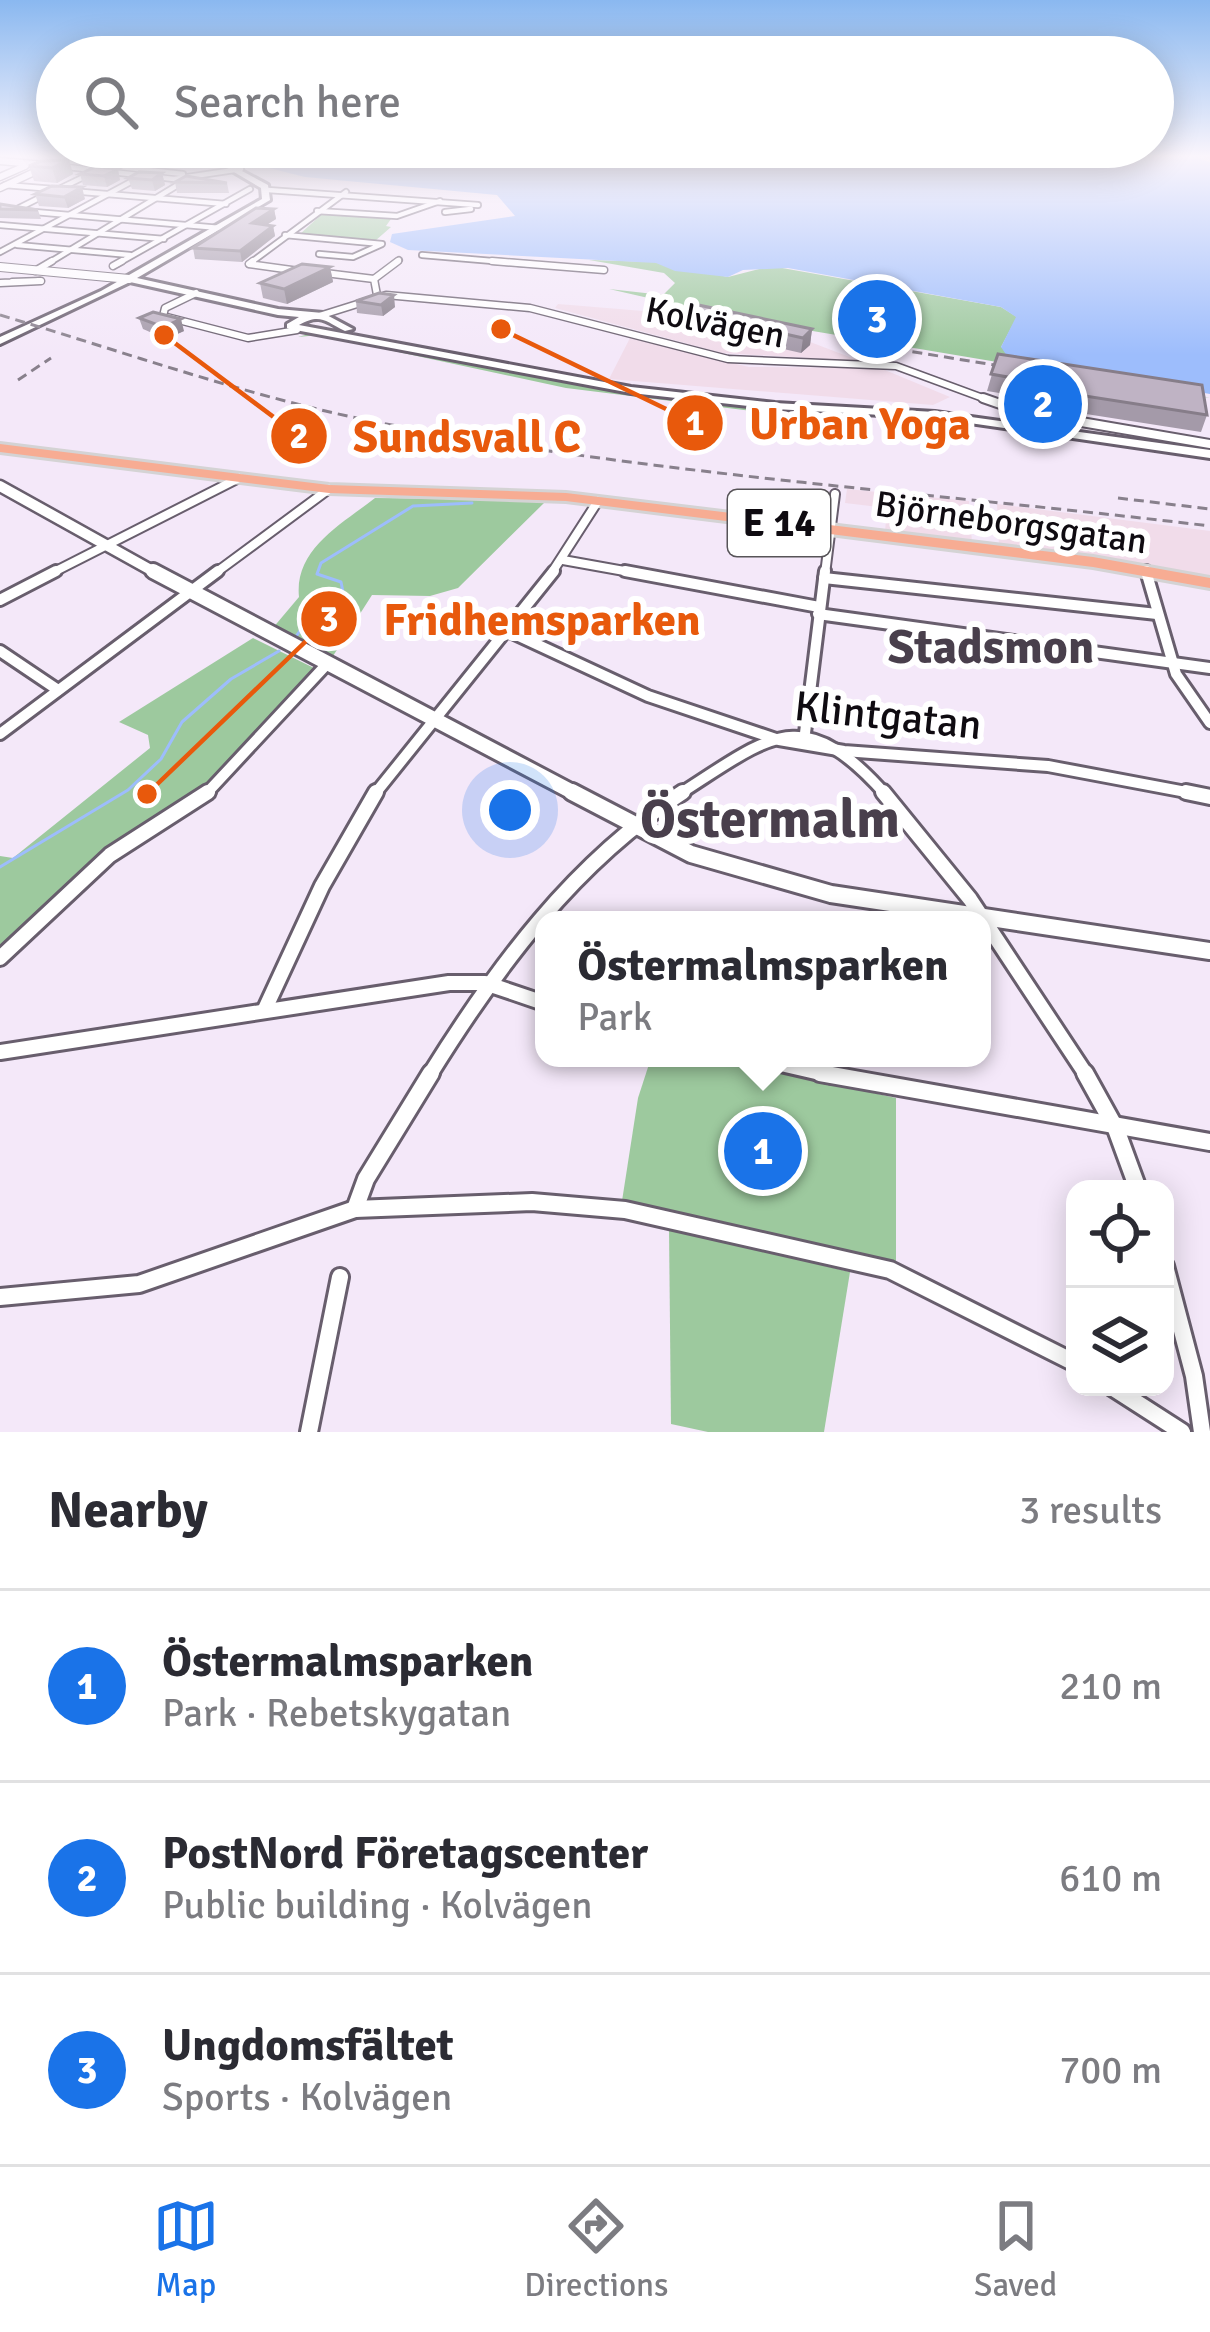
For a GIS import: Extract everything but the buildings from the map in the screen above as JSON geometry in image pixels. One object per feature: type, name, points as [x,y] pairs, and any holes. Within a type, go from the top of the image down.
[{"type":"highway","name":"Björneborgsgatan","points":[[5,449],[329,488],[598,501],[1210,583]]},
{"type":"main road","points":[[130,280],[229,222]]},
{"type":"main road","points":[[0,341],[130,280],[234,222]]},
{"type":"main road","points":[[130,280],[313,316],[482,364]]},
{"type":"main road","points":[[194,294],[298,328],[342,332],[482,364],[674,396],[935,415],[1210,454]]},
{"type":"main road","points":[[298,328],[313,316]]},
{"type":"main road","points":[[298,328],[331,322]]},
{"type":"street","points":[[18,222],[44,229],[164,238]]},
{"type":"street","points":[[0,248],[57,222]]},
{"type":"street","points":[[35,271],[117,222]]},
{"type":"street","points":[[153,222],[220,227]]},
{"type":"street","points":[[113,266],[194,222]]},
{"type":"street","points":[[303,222],[249,264],[374,279],[399,260]]},
{"type":"street","points":[[285,235],[382,244],[353,256],[320,254]]},
{"type":"street","points":[[299,271],[337,239]]},
{"type":"street","points":[[14,245],[134,255]]},
{"type":"street","points":[[422,255],[604,270]]},
{"type":"street","points":[[0,267],[130,280]]},
{"type":"street","points":[[374,279],[376,295]]},
{"type":"street","points":[[0,283],[13,282]]},
{"type":"street","points":[[194,294],[165,308],[163,316],[233,335],[278,337],[298,328]]},
{"type":"street","name":"Kolvägen","points":[[313,316],[376,295],[530,308],[744,362],[896,366],[1023,412],[1210,444]]},
{"type":"street","name":"Kolvägen","points":[[331,322],[349,304]]},
{"type":"street","points":[[0,600],[239,478]]},
{"type":"street","points":[[2,488],[431,721],[692,854],[787,885],[954,911]]},
{"type":"street","points":[[0,734],[329,488]]},
{"type":"street","points":[[805,733],[835,494]]},
{"type":"street","points":[[265,1009],[331,869],[376,792],[563,560],[598,501]]},
{"type":"street","points":[[563,560],[818,611],[1210,668]]},
{"type":"street","points":[[1146,571],[1172,663],[1210,724]]},
{"type":"street","points":[[824,578],[1157,614]]},
{"type":"street","name":"Klintgatan","points":[[506,630],[648,696],[774,738],[844,751],[1030,764],[1210,797]]},
{"type":"street","points":[[0,651],[58,690]]},
{"type":"street","points":[[0,958],[110,855],[168,825],[202,799],[327,664]]},
{"type":"street","points":[[547,911],[633,827],[691,785],[774,738],[805,733],[844,751],[982,911]]},
{"type":"street","points":[[991,917],[1210,951]]},
{"type":"street","points":[[355,1209],[367,1179],[485,983],[535,923]]},
{"type":"street","points":[[991,924],[1113,1122],[1135,1180]]},
{"type":"street","points":[[0,1052],[449,983],[485,983],[535,1000]]},
{"type":"street","points":[[793,1067],[878,1087],[1113,1122],[1210,1142]]},
{"type":"street","points":[[0,1297],[139,1284],[355,1209],[532,1202],[680,1221],[915,1279],[1066,1359]]},
{"type":"street","points":[[309,1432],[340,1277]]},
{"type":"street","points":[[1170,1288],[1202,1432]]},
{"type":"street","points":[[1126,1396],[1182,1432]]},
{"type":"shaded area","points":[[558,304],[692,315],[805,340],[860,361],[722,353],[555,308]]},
{"type":"shaded area","points":[[630,338],[749,367],[880,368],[950,397],[933,405],[609,379]]},
{"type":"shaded area","points":[[847,489],[969,501],[972,543],[885,532],[887,508],[845,503]]},
{"type":"shaded area","points":[[997,504],[1210,531],[1210,577],[999,546]]},
{"type":"green space","points":[[313,222],[389,222],[386,226],[391,227],[375,241],[300,234]]},
{"type":"green space","points":[[589,260],[656,262],[728,277],[771,266],[1001,307],[1017,317],[1001,347],[1210,398],[736,318],[609,289],[663,295],[675,283],[664,273]]},
{"type":"green space","points":[[316,332],[358,336],[523,375],[784,411],[795,415],[797,424],[786,424],[792,420],[777,414],[566,388],[319,335],[298,337]]},
{"type":"green space","points":[[375,498],[545,502],[458,588],[430,596],[372,595],[333,656],[272,629],[299,597],[299,580],[312,551]]},
{"type":"green space","points":[[253,638],[314,668],[312,673],[194,798],[84,870],[0,949],[0,856],[13,858],[150,748],[148,735],[119,722]]},
{"type":"green space","points":[[648,1067],[756,1067],[896,1098],[896,1262],[622,1201],[638,1098]]},
{"type":"green space","points":[[669,1228],[850,1272],[824,1432],[708,1432],[671,1424]]},
{"type":"water","points":[[475,222],[1210,222],[1210,394],[1009,359],[1001,347],[1016,317],[1001,307],[788,268],[743,270],[728,277],[675,271],[656,263],[408,250],[390,242],[392,234]]},
{"type":"waterway","points":[[295,638],[313,612],[344,597],[341,582],[317,574],[321,563],[413,506],[472,503]]},
{"type":"waterway","points":[[0,867],[128,790],[161,759],[182,722],[231,679],[279,651]]},
{"type":"railway","points":[[0,315],[240,389],[337,414],[488,442],[694,470],[1210,526]]},
{"type":"railway","points":[[865,344],[1025,370]]},
{"type":"railway","points":[[18,380],[51,358]]},
{"type":"railway","points":[[1118,498],[1210,509]]},
{"type":"place","name":"Ungdomsfältet","points":[[877,319]]},
{"type":"place","name":"Urban Yoga","points":[[501,329]]},
{"type":"place","name":"Sundsvall C","points":[[164,335]]},
{"type":"place","name":"PostNord Företagscenter","points":[[1043,404]]},
{"type":"place","name":"Fridhemsparken","points":[[147,794]]},
{"type":"place","name":"Östermalmsparken","points":[[763,1151]]},
{"type":"district","name":"Stadsmon","points":[[991,647]]},
{"type":"district","name":"Östermalm","points":[[770,819]]}]
